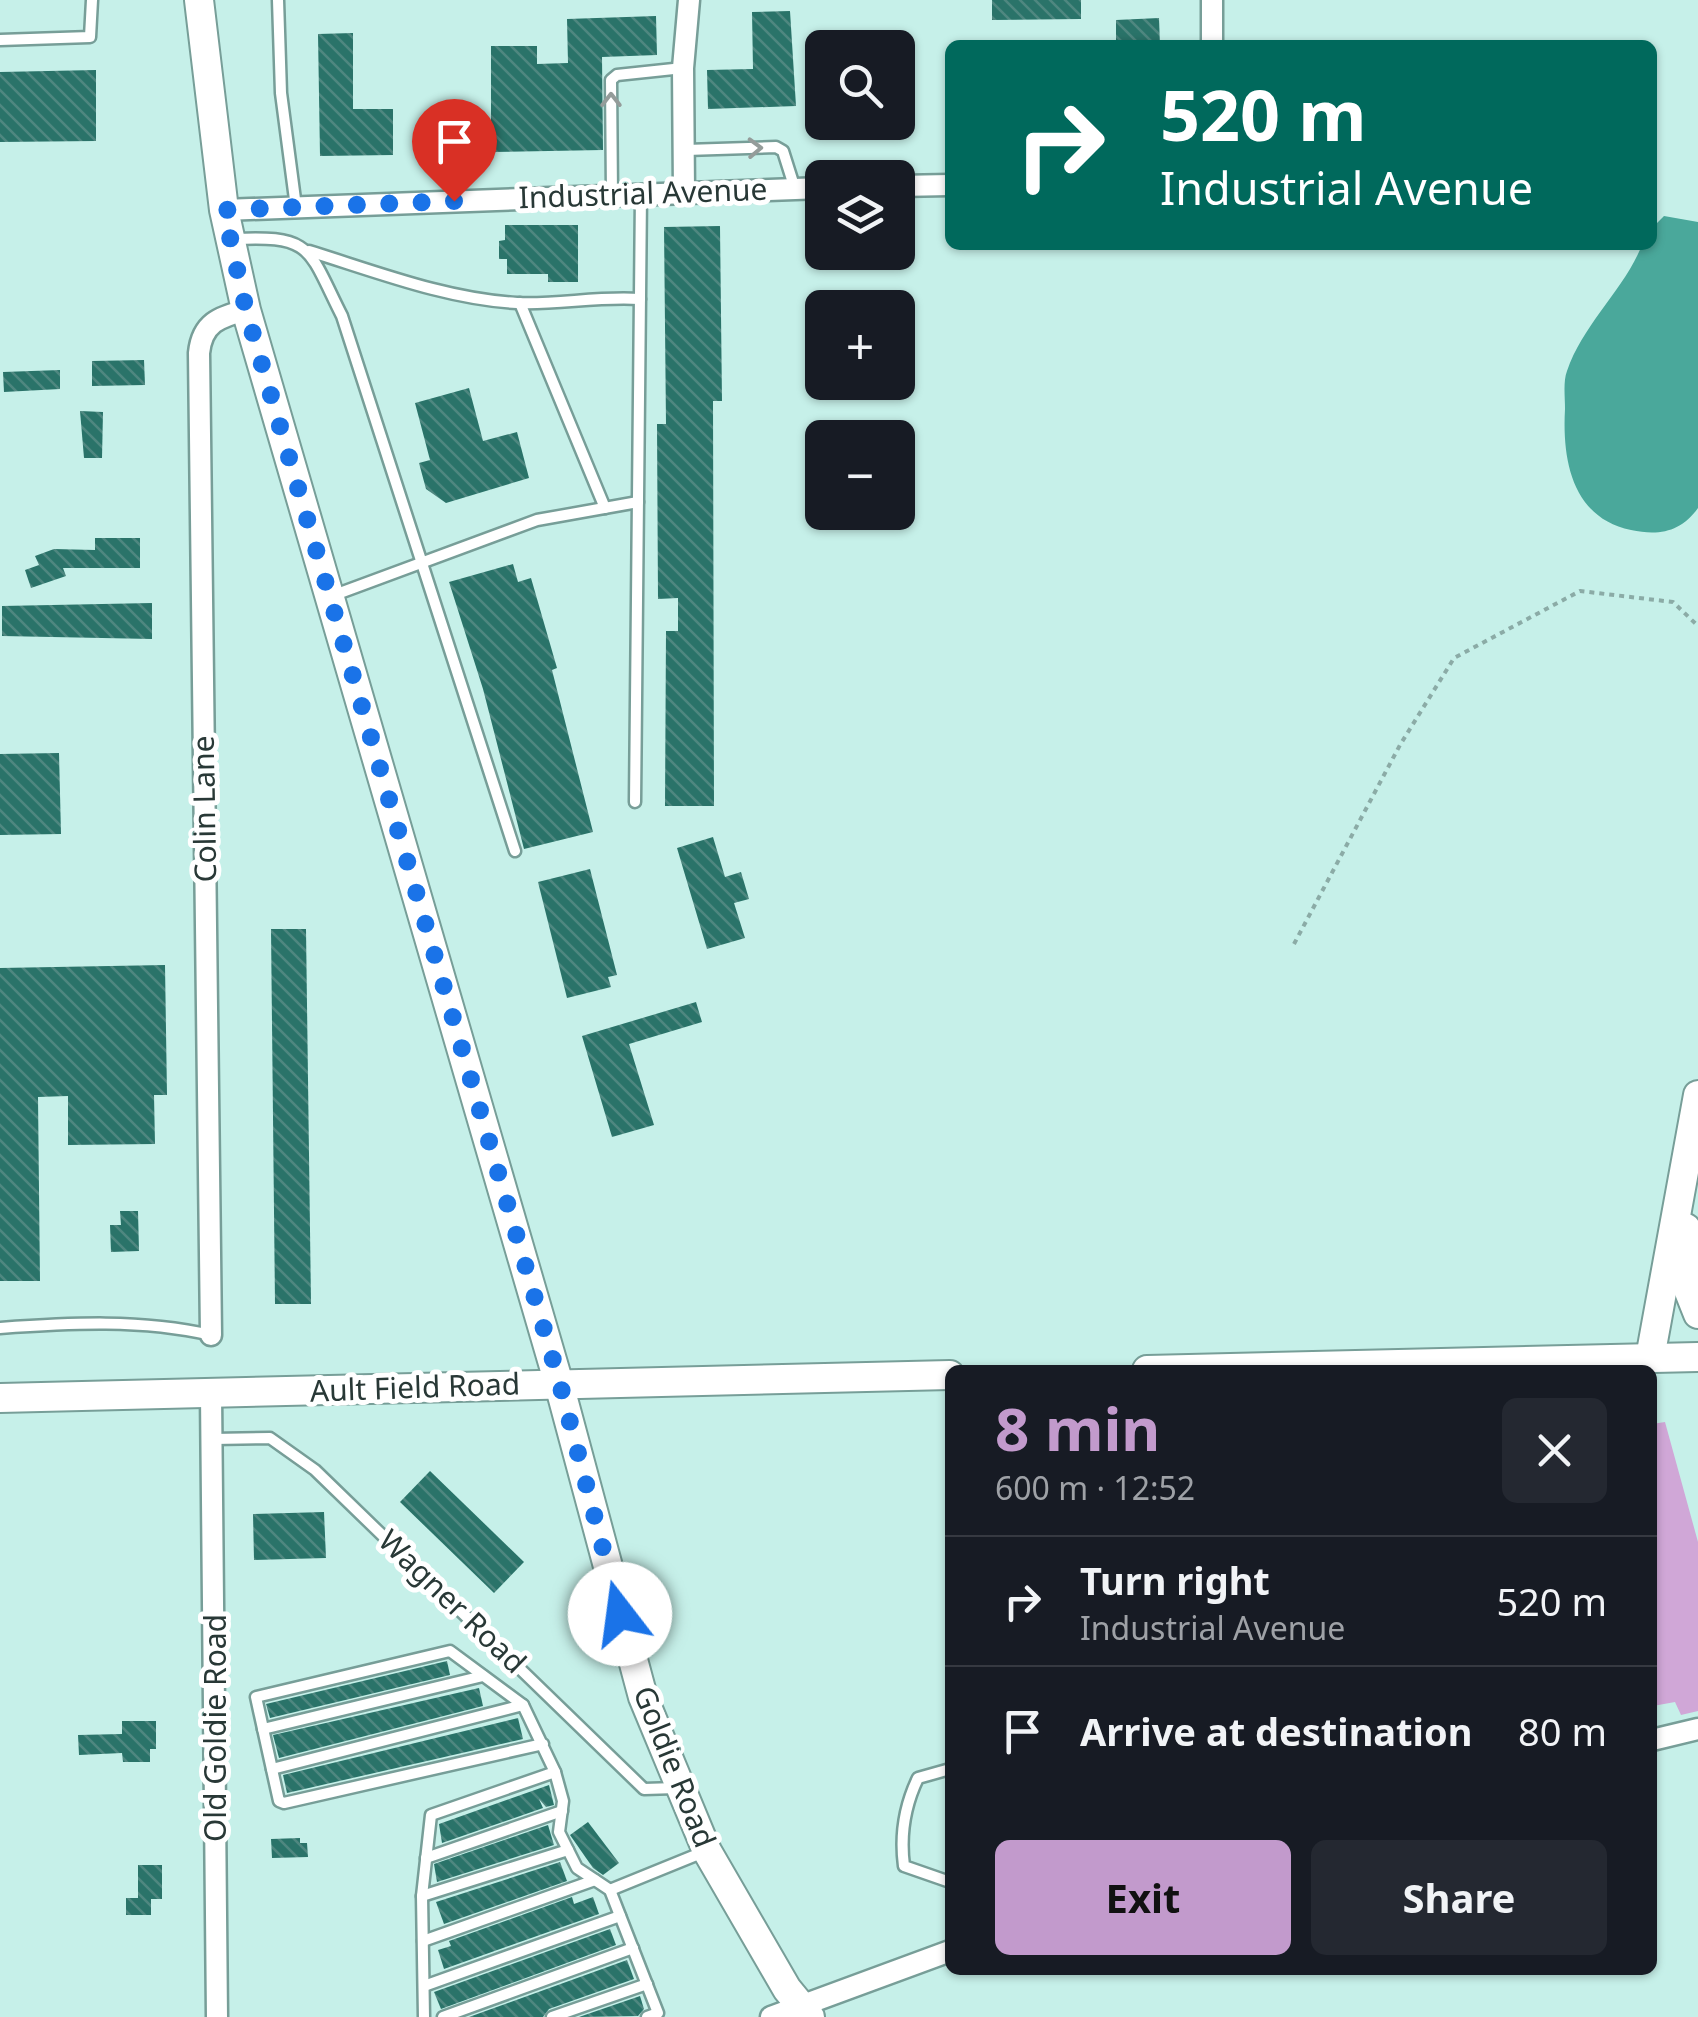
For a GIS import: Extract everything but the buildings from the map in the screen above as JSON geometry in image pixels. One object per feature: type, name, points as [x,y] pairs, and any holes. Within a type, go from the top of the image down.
[{"type":"street","name":"Goldie Road","points":[[199,0],[224,210],[246,310],[560,1384],[643,1697],[707,1850],[806,2012]]},
{"type":"street","points":[[684,192],[683,68],[689,0]]},
{"type":"street","points":[[1212,0],[1212,40]]},
{"type":"street","points":[[915,186],[945,185]]},
{"type":"street","name":"Industrial Avenue","points":[[224,210],[805,189]]},
{"type":"street","name":"Colin Lane","points":[[211,1336],[199,353],[204,330],[219,317],[246,310]]},
{"type":"street","points":[[1650,1358],[1698,1094]]},
{"type":"street","points":[[1684,1178],[1688,1289],[1698,1314]]},
{"type":"street","points":[[1356,1365],[1698,1357]]},
{"type":"street","name":"Ault Field Road","points":[[0,1398],[945,1374]]},
{"type":"street","points":[[211,1395],[213,1439]]},
{"type":"street","name":"Old Goldie Road","points":[[213,1439],[217,2017]]},
{"type":"street","points":[[1657,1739],[1698,1728]]},
{"type":"street","points":[[771,2017],[806,2012],[945,1952]]},
{"type":"lane","points":[[0,40],[90,37],[92,0]]},
{"type":"lane","points":[[278,0],[281,93],[296,207]]},
{"type":"lane","points":[[612,194],[611,80],[617,75],[683,68]]},
{"type":"lane","points":[[686,150],[776,147],[783,151],[795,189]]},
{"type":"lane","points":[[636,802],[641,194]]},
{"type":"lane","points":[[230,239],[294,240],[309,252],[457,296],[520,303],[593,296],[640,299]]},
{"type":"lane","points":[[309,252],[342,316],[515,851]]},
{"type":"lane","points":[[520,303],[605,508]]},
{"type":"lane","points":[[330,597],[421,560],[538,520],[638,502]]},
{"type":"lane","points":[[0,1328],[116,1324],[168,1326],[211,1336]]},
{"type":"lane","name":"Wagner Road","points":[[213,1439],[270,1438],[315,1470],[644,1789],[678,1788]]},
{"type":"lane","points":[[543,1744],[292,1804],[279,1801],[256,1698],[450,1650],[523,1705],[543,1744],[555,1772],[562,1811],[560,1832],[578,1868],[610,1890],[658,2013],[647,2017]]},
{"type":"lane","points":[[263,1729],[483,1676]]},
{"type":"lane","points":[[272,1768],[523,1705]]},
{"type":"lane","points":[[945,1770],[918,1778],[909,1796],[901,1845],[904,1866],[945,1880]]},
{"type":"lane","points":[[424,2017],[422,1896],[432,1815],[555,1772]]},
{"type":"lane","points":[[426,1858],[562,1811]]},
{"type":"lane","points":[[422,1896],[568,1850]]},
{"type":"lane","points":[[610,1890],[707,1850]]},
{"type":"lane","points":[[423,1942],[595,1880]]},
{"type":"lane","points":[[424,1986],[620,1916]]},
{"type":"lane","points":[[442,2017],[633,1948]]},
{"type":"lane","points":[[552,2017],[647,1984]]},
{"type":"path","points":[[1294,944],[1400,745],[1454,658],[1580,591],[1673,602],[1698,626]]},
{"type":"shaded area","points":[[1664,216],[1698,222],[1698,508],[1677,527],[1651,532],[1611,524],[1584,500],[1575,485],[1566,449],[1565,384],[1574,354],[1640,250],[1657,250],[1657,223]]},
{"type":"shaded area","points":[[1665,1422],[1698,1542],[1698,1711],[1681,1715],[1675,1702],[1657,1705],[1657,1423]]},
{"type":"route","points":[[454,201],[224,210],[246,310],[560,1384],[620,1614]]}]
